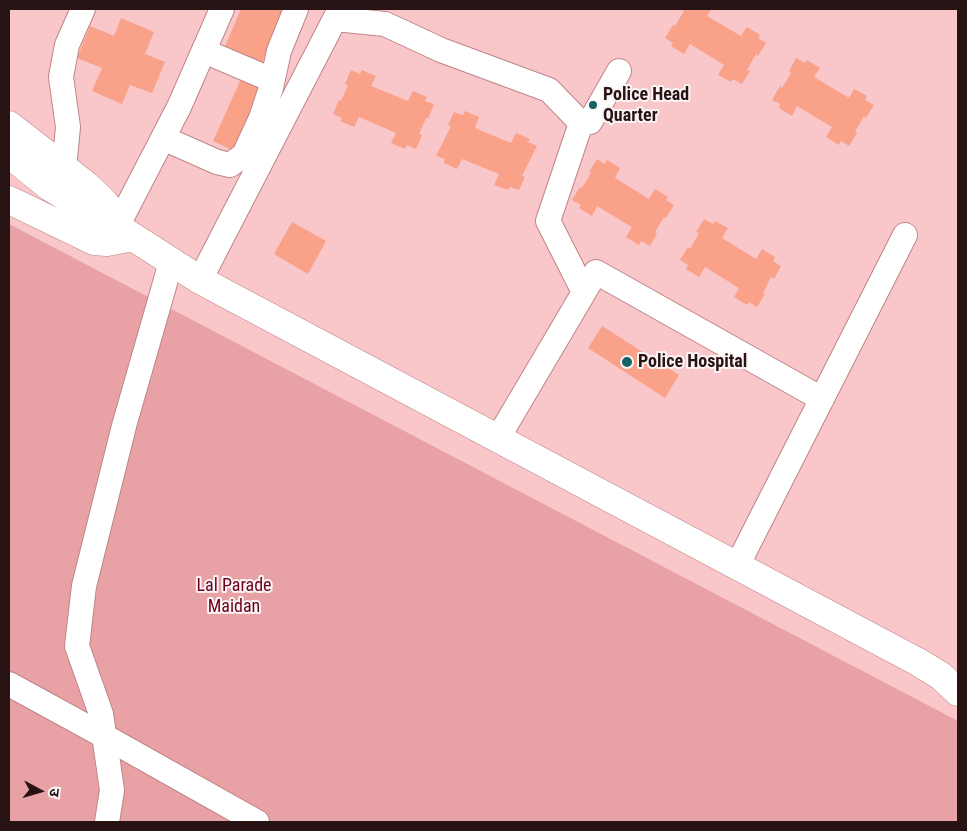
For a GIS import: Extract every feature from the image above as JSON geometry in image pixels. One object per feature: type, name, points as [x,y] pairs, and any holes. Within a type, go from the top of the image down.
[{"type":"main road","points":[[9,106],[54,144],[93,191]]},
{"type":"main road","points":[[9,125],[93,191],[103,200],[126,229]]},
{"type":"main road","points":[[9,154],[50,187],[126,229],[171,262],[200,280],[953,683]]},
{"type":"main road","points":[[9,200],[94,241],[107,242],[126,229]]},
{"type":"street","points":[[65,158],[68,127],[61,77],[67,45],[83,9]]},
{"type":"street","points":[[126,229],[163,138],[179,107],[222,9]]},
{"type":"street","points":[[163,138],[217,162],[230,165],[244,155],[261,118],[279,51],[296,9]]},
{"type":"street","points":[[200,280],[338,14],[385,24],[441,50],[549,90],[581,123]]},
{"type":"street","points":[[204,51],[272,80]]},
{"type":"street","points":[[581,123],[590,122],[619,70]]},
{"type":"street","points":[[581,123],[548,221],[584,292]]},
{"type":"street","points":[[737,566],[905,235]]},
{"type":"street","points":[[107,822],[112,790],[104,736],[100,714],[77,646],[84,586],[124,426],[171,262]]},
{"type":"street","points":[[498,438],[596,272],[822,399]]},
{"type":"street","points":[[9,684],[257,822]]},
{"type":"green space","name":"Lal Parade Maidan","points":[[9,224],[958,721],[958,822],[9,822]]},
{"type":"building","points":[[241,9],[285,9],[260,67],[223,51]]},
{"type":"building","points":[[680,9],[711,9],[707,16],[741,36],[747,27],[760,35],[758,38],[766,43],[758,56],[756,54],[747,70],[750,71],[742,84],[733,79],[731,82],[718,75],[724,65],[690,44],[684,54],[671,46],[673,43],[665,38],[684,11]]},
{"type":"building","points":[[121,18],[154,32],[145,54],[165,62],[152,93],[130,85],[122,104],[92,91],[102,68],[77,58],[90,26],[114,36]]},
{"type":"building","points":[[796,58],[805,63],[807,60],[820,68],[814,77],[849,98],[854,89],[867,96],[865,100],[874,105],[866,118],[864,116],[849,146],[841,141],[839,145],[826,137],[832,127],[797,106],[792,116],[779,108],[780,104],[772,100],[780,86],[782,88],[791,73],[789,71]]},
{"type":"building","points":[[351,70],[360,74],[362,70],[376,76],[371,86],[408,101],[413,91],[427,97],[425,101],[434,104],[419,134],[422,135],[416,149],[407,145],[405,149],[391,143],[396,133],[359,117],[354,127],[340,121],[342,118],[333,114],[348,85],[345,84]]},
{"type":"building","points":[[241,79],[266,91],[238,153],[213,141]]},
{"type":"building","points":[[465,111],[479,117],[475,128],[511,143],[516,133],[530,139],[528,142],[537,146],[522,176],[525,177],[519,190],[510,187],[508,190],[494,185],[499,174],[462,159],[457,169],[444,163],[445,159],[436,156],[451,126],[448,125],[454,112],[463,115]]},
{"type":"building","points":[[597,159],[605,164],[607,160],[620,168],[615,178],[649,199],[655,189],[668,197],[666,200],[674,205],[655,232],[657,233],[650,246],[641,241],[639,245],[626,237],[632,227],[597,206],[592,216],[579,208],[581,205],[572,200],[580,187],[582,188]]},
{"type":"building","points":[[704,219],[713,224],[715,221],[728,228],[722,238],[756,259],[762,249],[775,257],[773,261],[781,266],[774,279],[771,277],[763,293],[765,294],[757,307],[749,302],[747,305],[734,297],[739,288],[705,267],[699,277],[686,269],[688,265],[680,260],[688,247],[690,249],[699,233],[696,232]]},
{"type":"building","points":[[292,222],[326,241],[308,274],[274,254]]},
{"type":"building","points":[[602,326],[679,375],[665,398],[588,348]]},
{"type":"place","name":"Police Head Quarter","points":[[593,105]]},
{"type":"place","name":"Police Hospital","points":[[627,362]]}]
